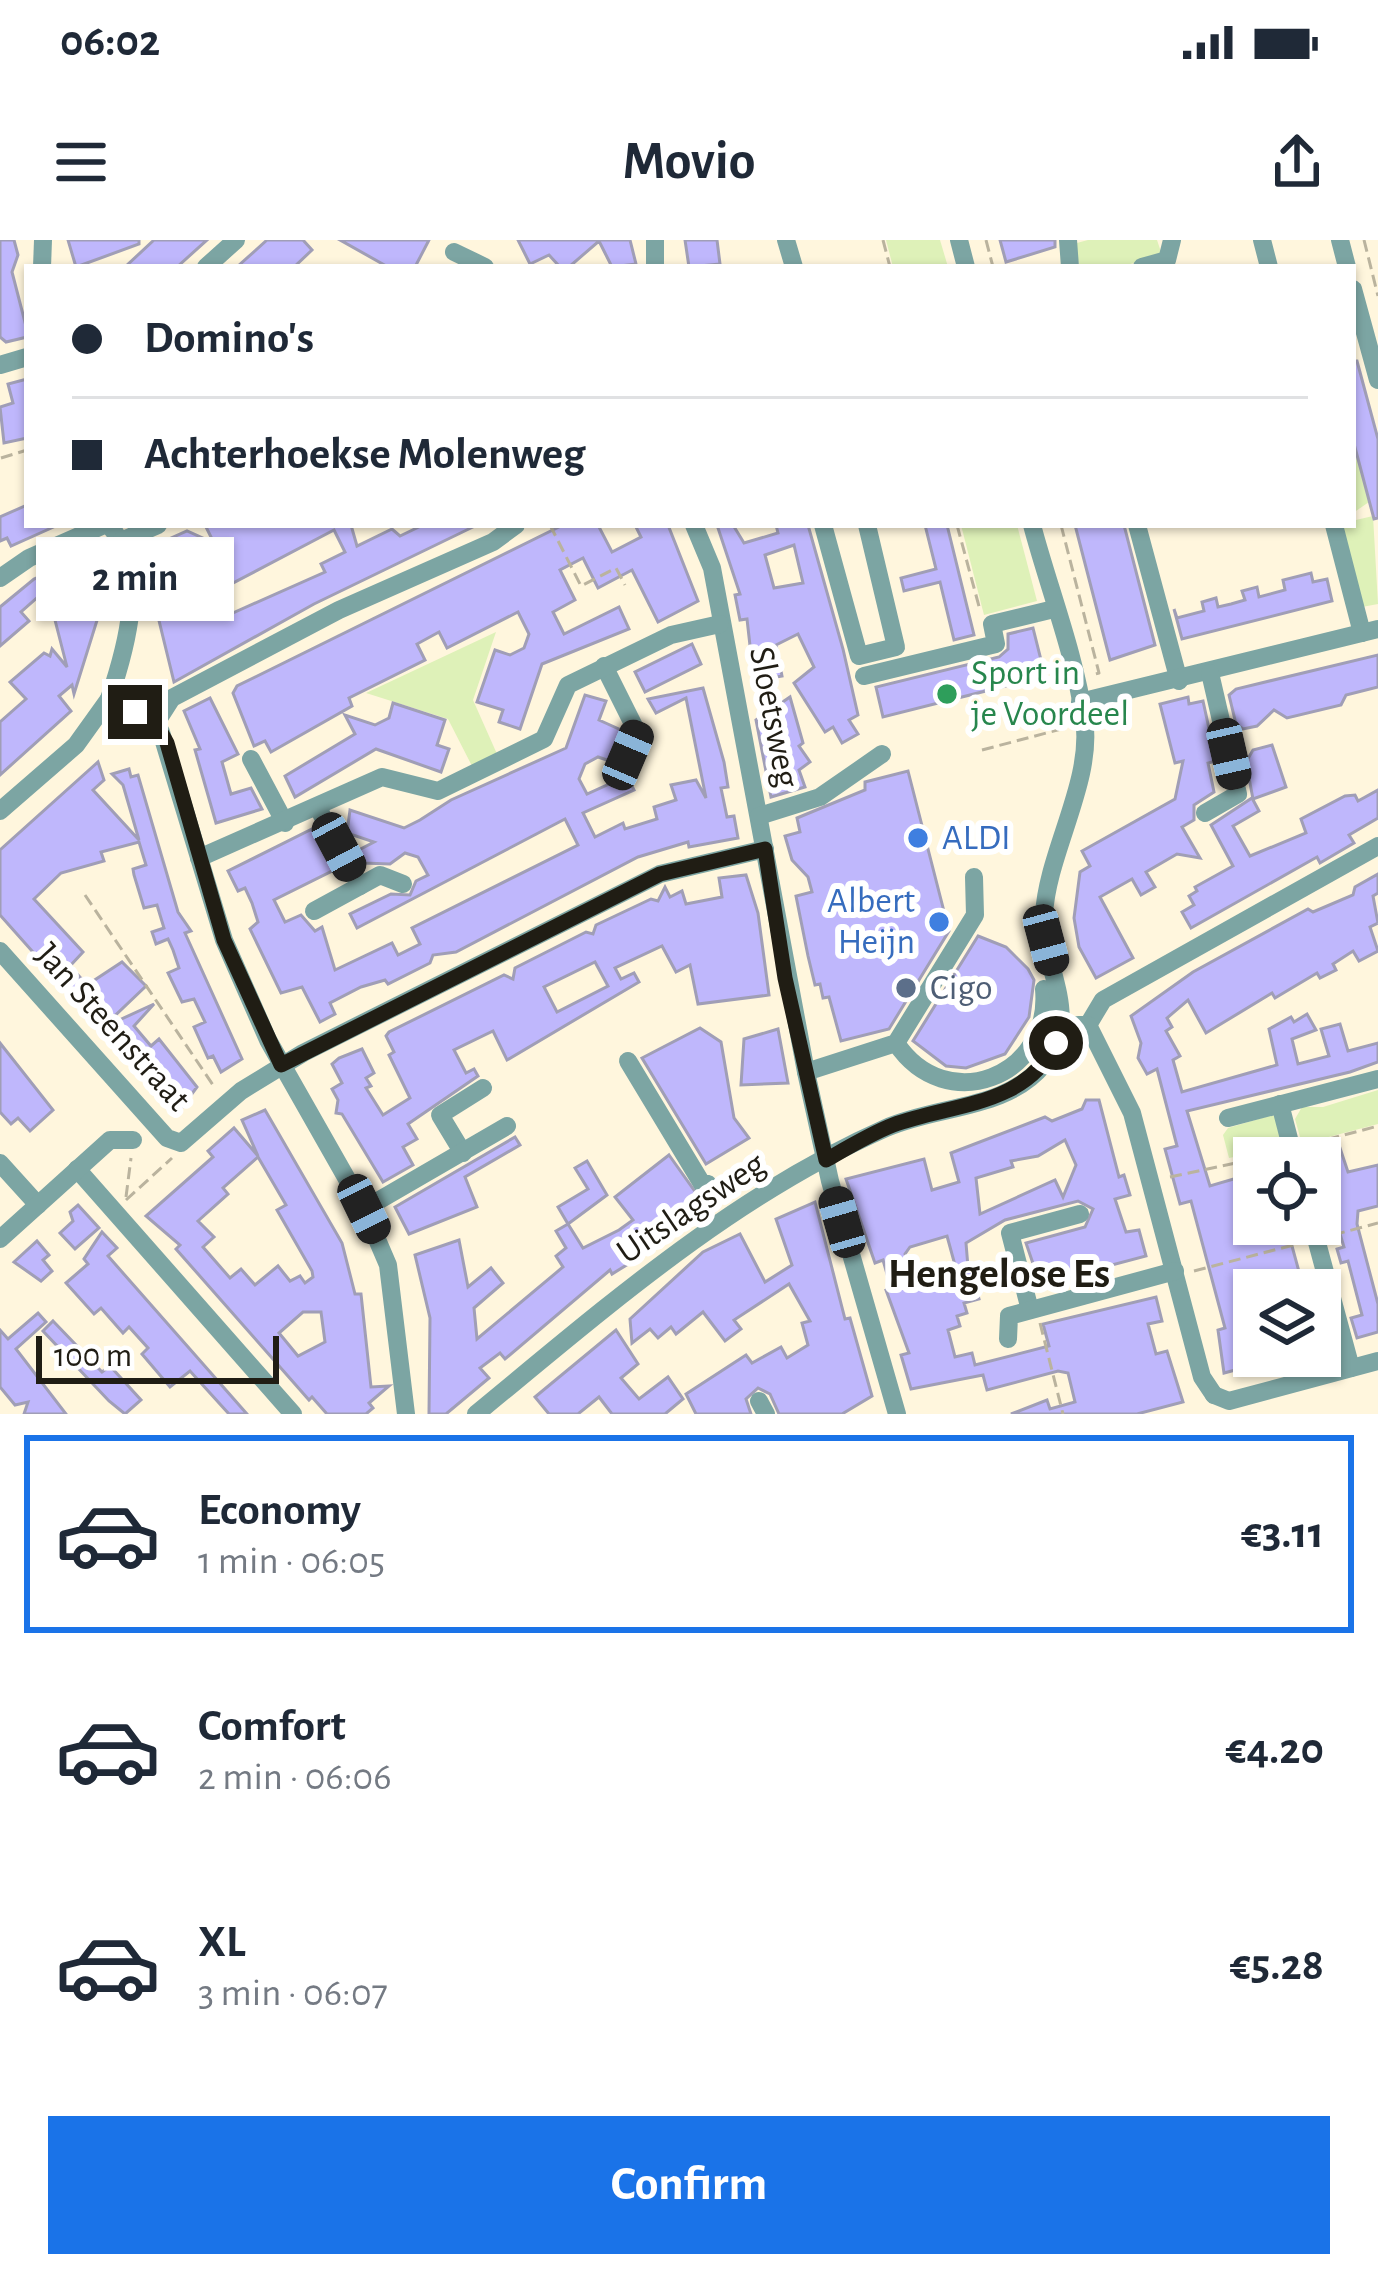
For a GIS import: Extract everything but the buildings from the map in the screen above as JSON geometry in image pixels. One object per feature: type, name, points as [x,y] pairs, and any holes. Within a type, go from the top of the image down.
[{"type":"street","points":[[209,264],[236,240]]},
{"type":"street","points":[[1153,264],[1167,260],[1172,240]]},
{"type":"street","points":[[1356,301],[1378,380]]},
{"type":"street","points":[[156,723],[168,702],[339,610],[493,542],[512,528]]},
{"type":"street","name":"Sloetsweg","points":[[695,528],[712,568],[806,1072],[895,1408]]},
{"type":"street","points":[[824,528],[860,656],[896,647],[868,528]]},
{"type":"street","points":[[1034,528],[1080,702],[1083,749],[1044,919],[1060,986],[1061,1025],[1088,1025]]},
{"type":"street","points":[[1138,528],[1178,681]]},
{"type":"street","points":[[1080,702],[1370,631],[1335,528]]},
{"type":"street","points":[[0,578],[29,558],[111,530],[129,620],[109,699],[76,745],[0,811]]},
{"type":"street","points":[[864,676],[996,644],[992,624],[1054,609]]},
{"type":"street","points":[[199,858],[382,777],[438,790],[548,733],[568,685],[671,635],[720,624]]},
{"type":"street","points":[[604,666],[638,732],[628,755]]},
{"type":"street","points":[[1205,814],[1238,794],[1210,673]]},
{"type":"street","points":[[109,699],[156,723],[224,940],[281,1065],[364,1209],[394,1290],[406,1414]]},
{"type":"street","points":[[759,816],[820,797],[882,754]]},
{"type":"street","points":[[251,759],[285,823]]},
{"type":"street","points":[[318,808],[360,886]]},
{"type":"street","points":[[1088,1025],[1103,1000],[1378,846]]},
{"type":"street","points":[[181,1143],[281,1065],[660,874],[765,849]]},
{"type":"street","points":[[314,911],[380,874],[404,884]]},
{"type":"street","points":[[806,1072],[894,1049],[975,915],[974,877]]},
{"type":"street","name":"Jan Steenstraat","points":[[0,951],[155,1125],[181,1143]]},
{"type":"street","points":[[894,1049],[945,1083],[993,1079],[1034,1046],[1042,1028],[1044,989]]},
{"type":"street","name":"Uitslagsweg","points":[[477,1414],[670,1255],[724,1218],[889,1126],[1013,1091],[1048,1059],[1061,1025]]},
{"type":"street","points":[[1088,1025],[1132,1113],[1202,1377],[1214,1395],[1229,1401],[1378,1361]]},
{"type":"street","points":[[628,1061],[724,1218]]},
{"type":"street","points":[[1228,1118],[1378,1079]]},
{"type":"street","points":[[463,1153],[440,1115],[483,1088]]},
{"type":"street","points":[[1280,1104],[1289,1137]]},
{"type":"street","points":[[364,1209],[507,1126]]},
{"type":"street","points":[[0,1239],[110,1140],[133,1140]]},
{"type":"street","points":[[0,1163],[38,1205]]},
{"type":"street","points":[[77,1169],[293,1414]]},
{"type":"street","points":[[1033,1309],[1010,1233],[1080,1214]]},
{"type":"street","points":[[1318,1245],[1352,1368]]},
{"type":"street","points":[[1008,1339],[1009,1316],[1174,1271]]},
{"type":"street","points":[[1201,1414],[1214,1395]]},
{"type":"street","points":[[872,1414],[895,1408]]},
{"type":"path","points":[[1364,240],[1378,298]]},
{"type":"path","points":[[552,528],[581,586],[616,568],[625,585]]},
{"type":"path","points":[[958,528],[982,619]]},
{"type":"path","points":[[1062,528],[1100,673],[1074,679]]},
{"type":"path","points":[[982,750],[1071,727]]},
{"type":"path","points":[[86,895],[226,1104]]},
{"type":"path","points":[[1341,1138],[1378,1126]]},
{"type":"path","points":[[116,1210],[175,1155],[181,1143]]},
{"type":"path","points":[[1151,1183],[1233,1163]]},
{"type":"path","points":[[1341,1228],[1378,1223]]},
{"type":"path","points":[[1174,1271],[1195,1271],[1274,1245]]},
{"type":"path","points":[[1033,1309],[1063,1414]]},
{"type":"green space","points":[[886,240],[940,240],[947,264],[892,264]]},
{"type":"green space","points":[[1157,240],[1162,255],[1130,264],[1079,264],[1073,244]]},
{"type":"green space","points":[[1356,452],[1369,502],[1356,511]]},
{"type":"green space","points":[[1373,516],[1378,604],[1362,607],[1342,528],[1356,528],[1356,520]]},
{"type":"green space","points":[[962,528],[1018,528],[1037,601],[984,615]]},
{"type":"green space","points":[[496,632],[473,700],[497,754],[472,766],[448,719],[366,693]]},
{"type":"green space","points":[[1378,1090],[1378,1124],[1329,1137],[1300,1137],[1295,1119],[1302,1107],[1323,1107]]},
{"type":"green space","points":[[1272,1115],[1278,1119],[1282,1137],[1233,1137],[1233,1157],[1229,1158],[1223,1135],[1228,1128]]},
{"type":"place","name":"Sport in je Voordeel","points":[[947,694]]},
{"type":"place","name":"ALDI","points":[[918,838]]},
{"type":"place","name":"Albert Heijn","points":[[939,922]]},
{"type":"place","name":"Cigo","points":[[906,988]]},
{"type":"district","name":"Hengelose Es","points":[[999,1274]]},
{"type":"route","points":[[135,712],[156,723],[167,743],[214,912],[281,1065],[660,874],[765,849],[785,978],[826,1160],[889,1126],[1013,1091],[1048,1059],[1056,1043]]}]
